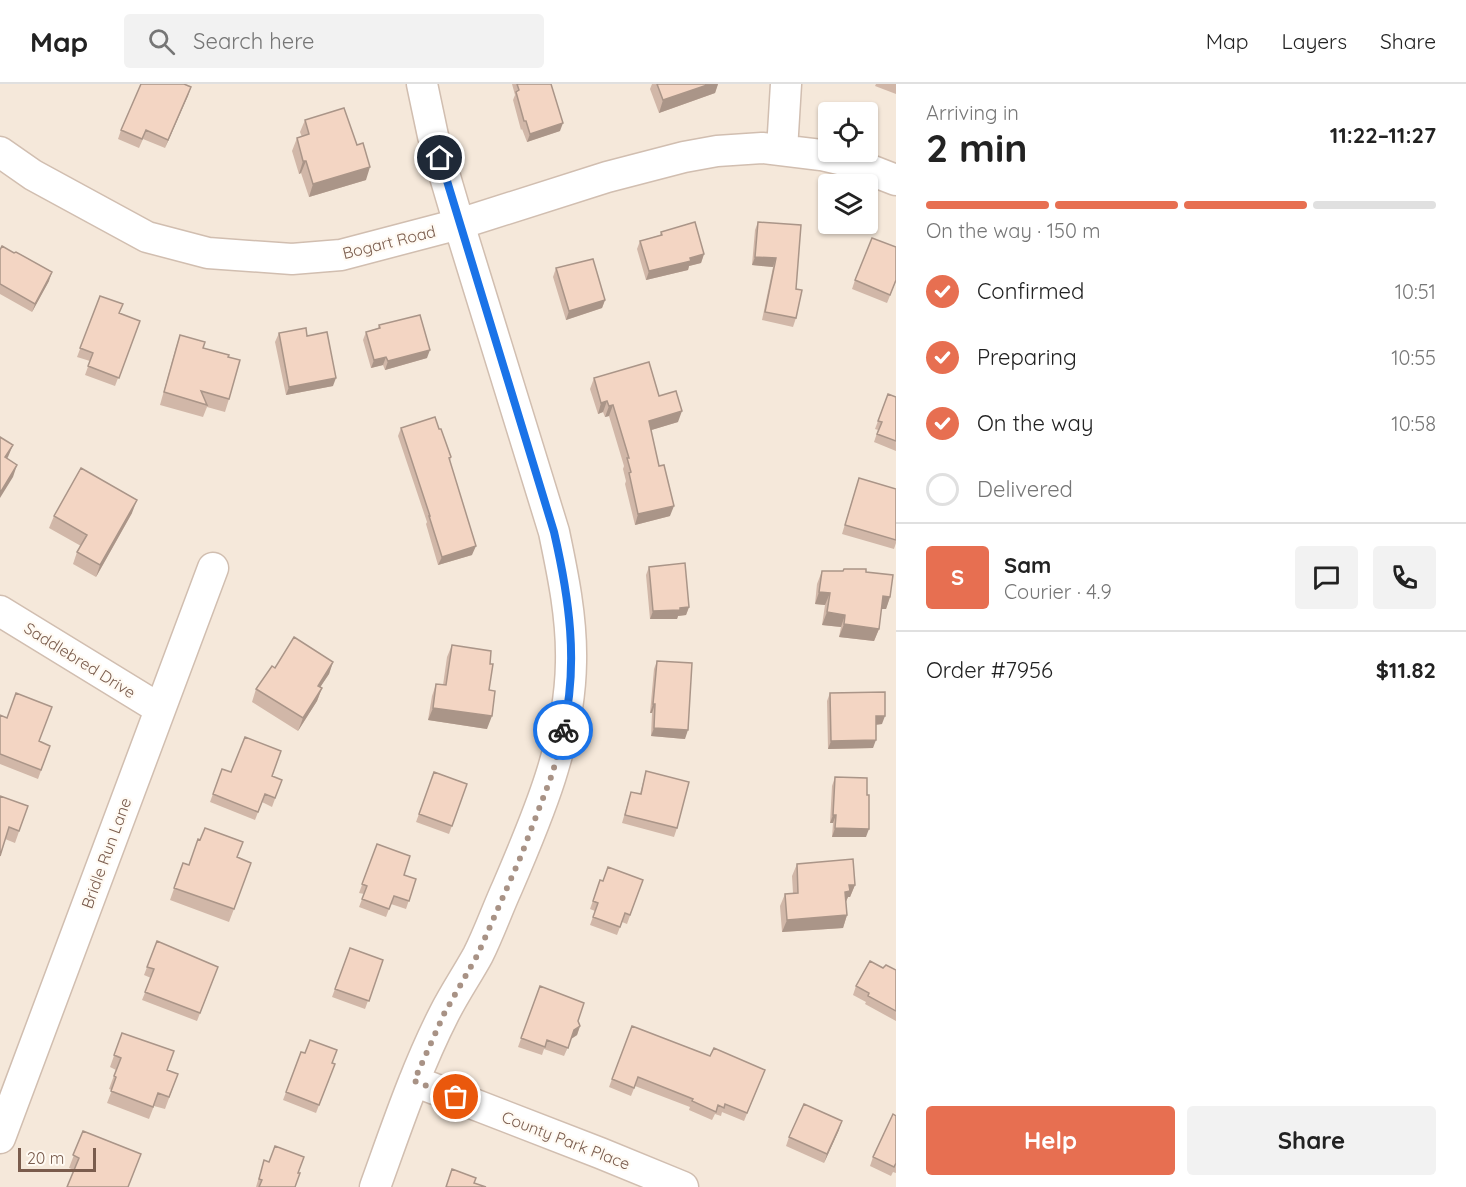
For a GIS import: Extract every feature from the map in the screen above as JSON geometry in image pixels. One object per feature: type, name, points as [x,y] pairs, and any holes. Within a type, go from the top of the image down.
[{"type":"street","points":[[375,1187],[414,1081],[444,1014],[478,954],[521,856],[553,772],[567,714],[571,663],[570,623],[564,575],[554,532],[433,136],[422,84]]},
{"type":"street","points":[[782,150],[786,84]]},
{"type":"street","name":"Bogart Road","points":[[0,152],[33,175],[147,237],[208,253],[292,259],[341,255],[459,224],[607,177],[717,151],[762,148],[821,155],[896,180]]},
{"type":"street","name":"Bridle Run Lane","points":[[0,1138],[213,568]]},
{"type":"street","name":"Saddlebred Drive","points":[[0,611],[159,709]]},
{"type":"street","name":"County Park Place","points":[[414,1081],[683,1187]]},
{"type":"shaded area","points":[[0,84],[896,84],[896,1187],[0,1187]]},
{"type":"building","points":[[141,84],[184,84],[191,87],[168,140],[146,130],[142,139],[121,130]]},
{"type":"building","points":[[517,84],[551,84],[563,123],[530,134],[516,92],[519,90]]},
{"type":"building","points":[[657,84],[710,84],[663,100]]},
{"type":"building","points":[[344,108],[357,145],[363,143],[370,167],[313,184],[306,161],[303,161],[297,138],[309,134],[305,120]]},
{"type":"building","points":[[695,222],[704,254],[690,258],[691,261],[649,271],[640,241]]},
{"type":"building","points":[[758,222],[801,225],[796,289],[802,290],[796,318],[765,312],[776,258],[755,257]]},
{"type":"building","points":[[872,238],[896,247],[896,280],[890,295],[855,280]]},
{"type":"building","points":[[2,246],[52,272],[35,304],[0,284]]},
{"type":"building","points":[[593,259],[605,300],[569,311],[556,268]]},
{"type":"building","points":[[100,296],[123,304],[119,313],[140,321],[119,378],[88,366],[93,353],[80,348]]},
{"type":"building","points":[[420,315],[430,350],[388,361],[386,357],[374,360],[366,332],[380,328],[379,325]]},
{"type":"building","points":[[306,328],[307,336],[327,332],[336,378],[289,387],[279,333]]},
{"type":"building","points":[[180,335],[205,342],[203,348],[240,360],[229,399],[201,391],[207,405],[164,392]]},
{"type":"building","points":[[649,362],[659,396],[676,391],[682,411],[649,421],[659,466],[664,465],[674,506],[638,514],[629,473],[631,472],[627,458],[629,458],[613,405],[609,406],[607,401],[601,403],[594,378]]},
{"type":"building","points":[[888,394],[896,397],[896,441],[877,434],[882,422],[878,421]]},
{"type":"building","points":[[435,417],[451,457],[449,458],[476,546],[442,557],[401,428]]},
{"type":"building","points":[[0,437],[13,445],[5,457],[17,465],[0,493]]},
{"type":"building","points":[[81,468],[137,500],[100,565],[77,552],[87,535],[54,516]]},
{"type":"building","points":[[859,478],[896,489],[896,540],[845,525]]},
{"type":"building","points":[[685,563],[689,607],[680,608],[680,610],[653,611],[649,567]]},
{"type":"building","points":[[844,569],[866,569],[866,572],[893,575],[890,597],[883,596],[879,629],[844,624],[845,615],[827,612],[830,593],[819,592],[822,571],[843,571]]},
{"type":"building","points":[[294,637],[333,662],[318,686],[322,688],[303,718],[256,689],[272,666],[275,668]]},
{"type":"building","points":[[452,645],[491,651],[490,664],[493,664],[489,690],[495,691],[492,716],[433,708],[436,684],[446,685]]},
{"type":"building","points":[[657,661],[692,663],[688,730],[654,728],[655,704],[653,704]]},
{"type":"building","points":[[885,692],[885,716],[876,716],[876,740],[831,741],[830,693]]},
{"type":"building","points":[[16,693],[52,707],[39,741],[50,746],[41,770],[0,754],[0,715],[7,718]]},
{"type":"building","points":[[245,737],[281,751],[272,776],[282,780],[275,798],[265,794],[258,812],[213,794],[222,769],[231,772]]},
{"type":"building","points":[[646,771],[689,782],[677,828],[625,815],[631,792],[641,794]]},
{"type":"building","points":[[434,772],[467,784],[452,826],[419,814]]},
{"type":"building","points":[[835,777],[867,778],[869,829],[835,828],[836,815],[833,815]]},
{"type":"building","points":[[0,796],[28,806],[19,831],[9,827],[0,856]]},
{"type":"building","points":[[205,828],[243,842],[237,857],[251,863],[234,909],[174,888],[183,863],[189,865],[198,839],[200,840]]},
{"type":"building","points":[[377,844],[410,856],[404,875],[416,879],[409,901],[394,896],[389,909],[362,899],[367,886],[362,884]]},
{"type":"building","points":[[853,859],[855,885],[849,885],[850,891],[845,892],[847,915],[787,920],[785,894],[798,893],[797,864]]},
{"type":"building","points":[[608,867],[643,880],[630,915],[625,913],[620,927],[593,917],[598,903],[593,901],[600,880],[603,881]]},
{"type":"building","points":[[157,941],[218,967],[200,1013],[145,992],[154,969],[147,967]]},
{"type":"building","points":[[350,948],[383,960],[369,1001],[335,989]]},
{"type":"building","points":[[870,961],[883,968],[886,965],[896,970],[896,1011],[868,996],[869,993],[856,986]]},
{"type":"building","points":[[540,986],[584,1003],[578,1021],[580,1026],[574,1030],[568,1048],[547,1040],[545,1047],[521,1038]]},
{"type":"building","points":[[632,1026],[710,1056],[714,1048],[765,1070],[747,1113],[725,1104],[724,1108],[718,1105],[716,1112],[692,1101],[693,1099],[638,1077],[634,1088],[612,1079]]},
{"type":"building","points":[[122,1033],[174,1051],[167,1070],[178,1074],[169,1097],[158,1093],[153,1107],[111,1091],[121,1058],[114,1055]]},
{"type":"building","points":[[310,1040],[337,1050],[332,1063],[335,1064],[319,1105],[286,1092],[301,1052],[305,1053]]},
{"type":"building","points":[[804,1104],[842,1121],[827,1154],[789,1137]]},
{"type":"building","points":[[893,1114],[896,1116],[896,1163],[894,1167],[873,1157]]},
{"type":"building","points":[[83,1131],[141,1154],[128,1187],[67,1187],[79,1158],[73,1155]]},
{"type":"building","points":[[275,1146],[304,1157],[295,1187],[259,1187],[264,1160],[269,1162]]},
{"type":"building","points":[[452,1169],[476,1178],[474,1183],[486,1187],[446,1187]]},
{"type":"way so far","points":[[456,1097],[414,1081],[444,1014],[478,954],[521,856],[553,772],[563,730]]},
{"type":"route","points":[[440,158],[554,532],[564,575],[570,623],[571,663],[567,714],[563,730]]}]
